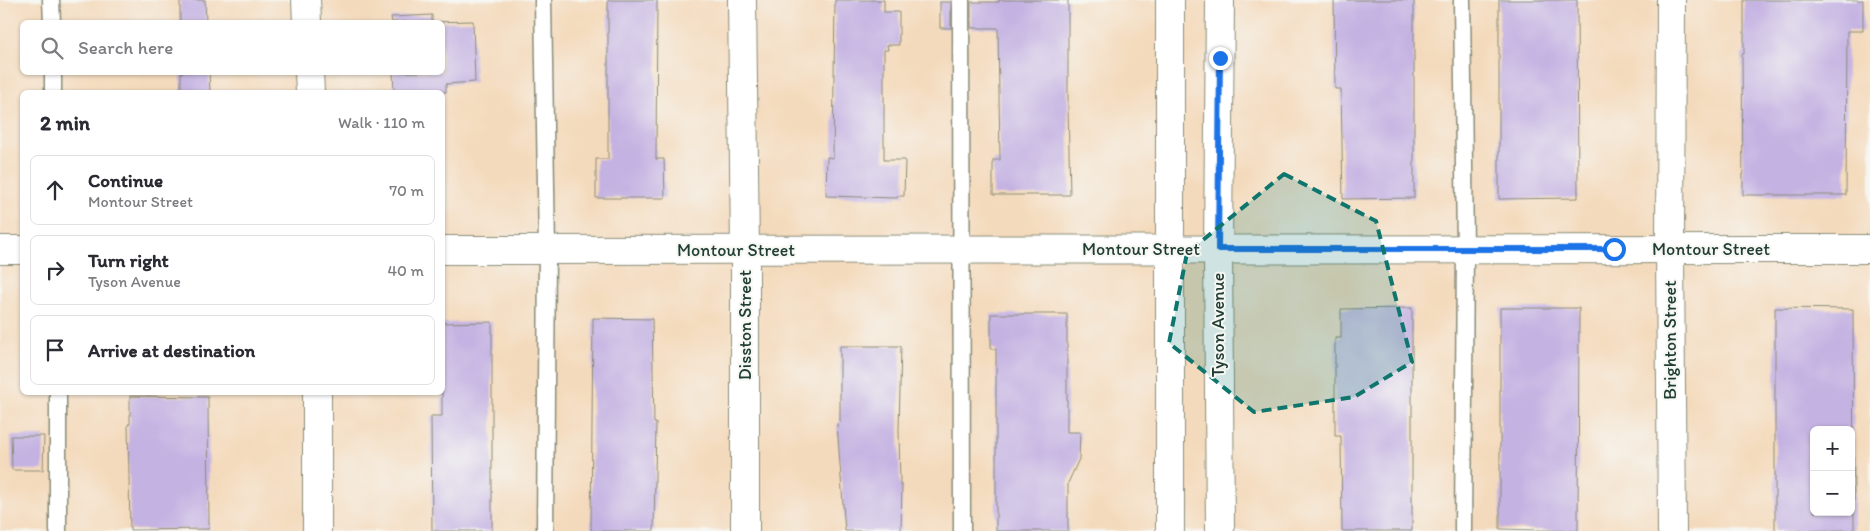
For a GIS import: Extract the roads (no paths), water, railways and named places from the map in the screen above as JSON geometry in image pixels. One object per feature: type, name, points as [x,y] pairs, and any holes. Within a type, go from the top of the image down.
[{"type":"street","points":[[306,0],[307,20]]},
{"type":"street","name":"Disston Street","points":[[742,0],[745,250],[745,531]]},
{"type":"street","points":[[1170,0],[1170,531]]},
{"type":"street","name":"Tyson Avenue","points":[[1220,0],[1218,249],[1220,531]]},
{"type":"street","name":"Brighton Street","points":[[1671,0],[1672,531]]},
{"type":"street","points":[[309,75],[310,90]]},
{"type":"street","name":"Montour Street","points":[[445,250],[1870,249]]},
{"type":"street","points":[[0,250],[20,250]]},
{"type":"street","points":[[317,395],[317,531]]},
{"type":"lane","points":[[51,0],[52,20]]},
{"type":"lane","points":[[543,0],[547,250],[545,531]]},
{"type":"lane","points":[[961,0],[962,531]]},
{"type":"lane","points":[[1462,0],[1465,249],[1463,531]]},
{"type":"lane","points":[[53,75],[54,90]]},
{"type":"lane","points":[[58,395],[58,531]]}]
